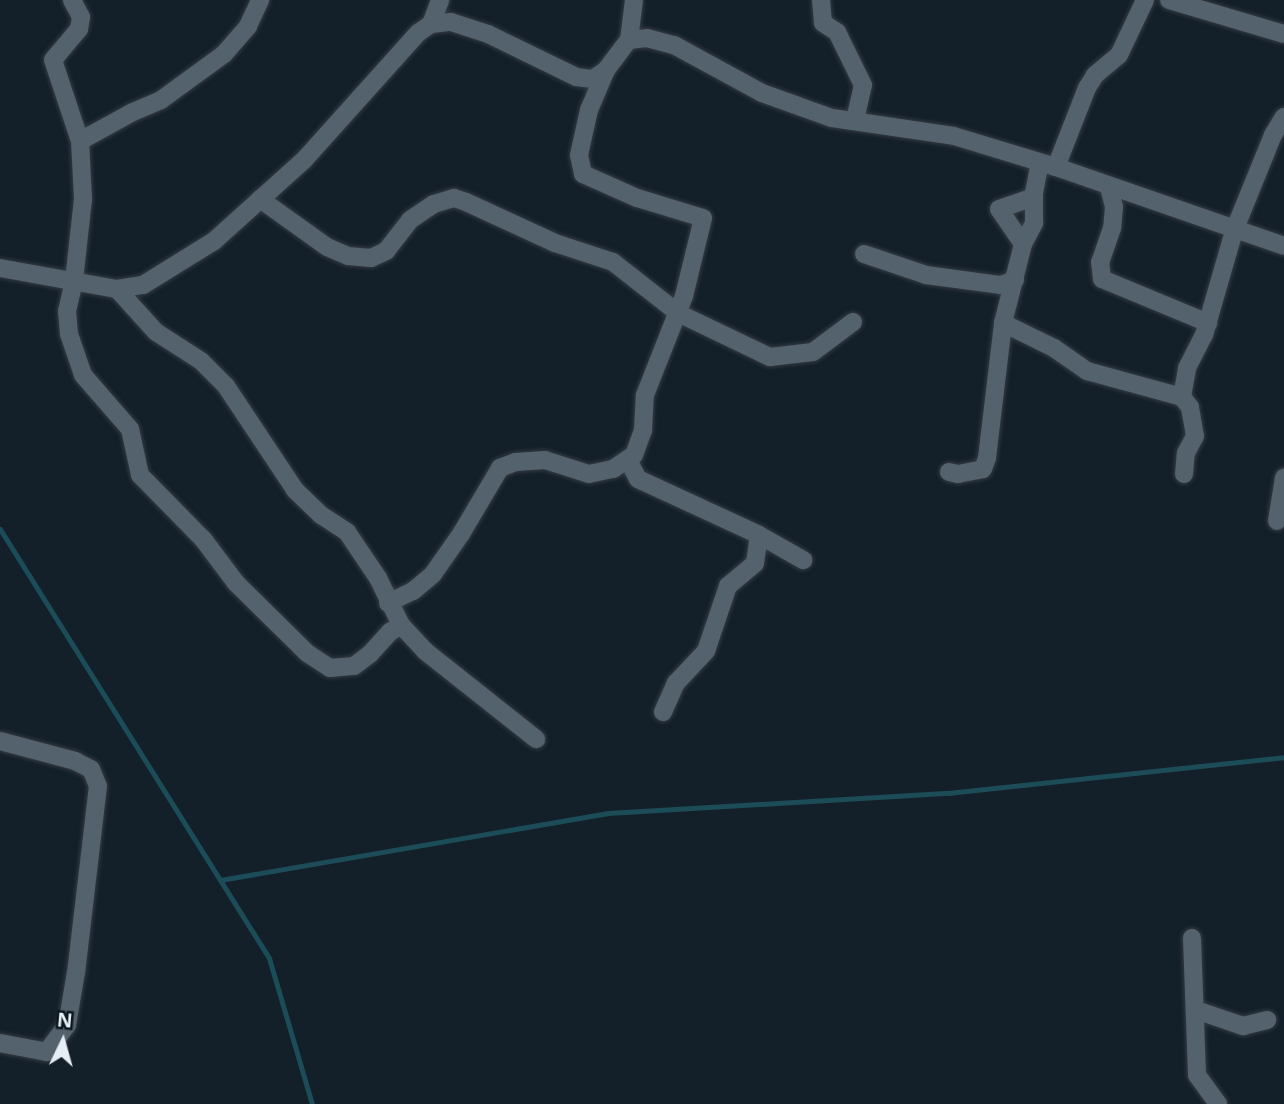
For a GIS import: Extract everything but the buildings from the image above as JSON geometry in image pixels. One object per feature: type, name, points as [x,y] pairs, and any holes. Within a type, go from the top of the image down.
[{"type":"street","points":[[72,0],[81,16],[79,29],[53,60],[80,141],[83,199],[74,281],[67,312],[69,334],[83,375],[130,429],[140,475],[203,539],[236,583],[307,653],[330,668],[354,666],[401,625]]},
{"type":"street","points":[[80,141],[133,111],[160,100],[224,54],[248,26],[260,0]]},
{"type":"street","points":[[431,24],[439,0]]},
{"type":"street","points":[[388,603],[413,591],[433,574],[461,534],[500,468],[545,460],[589,474],[613,469],[629,462],[634,455],[643,429],[645,396],[678,313],[703,218],[637,198],[583,174],[579,155],[589,110],[606,70],[629,40],[634,0]]},
{"type":"street","points":[[821,0],[823,23],[837,32],[863,85],[855,121]]},
{"type":"street","points":[[948,472],[958,474],[983,469],[987,458],[1003,323],[1023,244],[1034,223],[1034,197],[1087,88],[1095,75],[1119,55],[1145,0]]},
{"type":"street","points":[[1168,1],[1284,34]]},
{"type":"street","points":[[0,268],[117,289],[143,285],[214,240],[304,160],[418,33],[431,24],[451,22],[488,34],[576,77],[593,79],[606,70]]},
{"type":"street","points":[[629,40],[647,38],[674,45],[762,93],[832,118],[954,136],[1048,165],[1284,246]]},
{"type":"street","points":[[1182,397],[1187,368],[1208,323],[1234,231],[1273,135],[1284,117]]},
{"type":"street","points":[[1110,187],[1114,207],[1112,228],[1100,262],[1102,279],[1208,323]]},
{"type":"street","points":[[1023,244],[999,209],[1034,197]]},
{"type":"street","points":[[260,199],[327,247],[348,256],[371,258],[386,251],[410,220],[434,204],[454,198],[555,243],[613,262],[678,313],[771,357],[813,352],[853,322]]},
{"type":"street","points":[[864,254],[926,275],[1001,285],[1015,279]]},
{"type":"street","points":[[117,289],[156,332],[201,361],[226,386],[295,490],[321,515],[346,532],[378,578],[401,625],[425,651],[536,739]]},
{"type":"street","points":[[1003,323],[1054,348],[1087,371],[1182,397],[1190,407],[1195,436],[1186,453],[1184,474]]},
{"type":"street","points":[[629,462],[638,479],[759,535],[803,560]]},
{"type":"street","points":[[1277,521],[1284,478]]},
{"type":"street","points":[[663,712],[676,683],[706,651],[728,586],[755,563],[759,535]]},
{"type":"street","points":[[0,741],[75,761],[91,769],[98,786],[76,972],[67,1025],[47,1052],[0,1043]]},
{"type":"street","points":[[1192,938],[1197,1075],[1219,1104]]},
{"type":"street","points":[[1196,1010],[1243,1026],[1267,1020]]},
{"type":"waterway","points":[[0,529],[269,958],[312,1104]]},
{"type":"waterway","points":[[220,880],[608,813],[948,793],[1284,757]]}]
